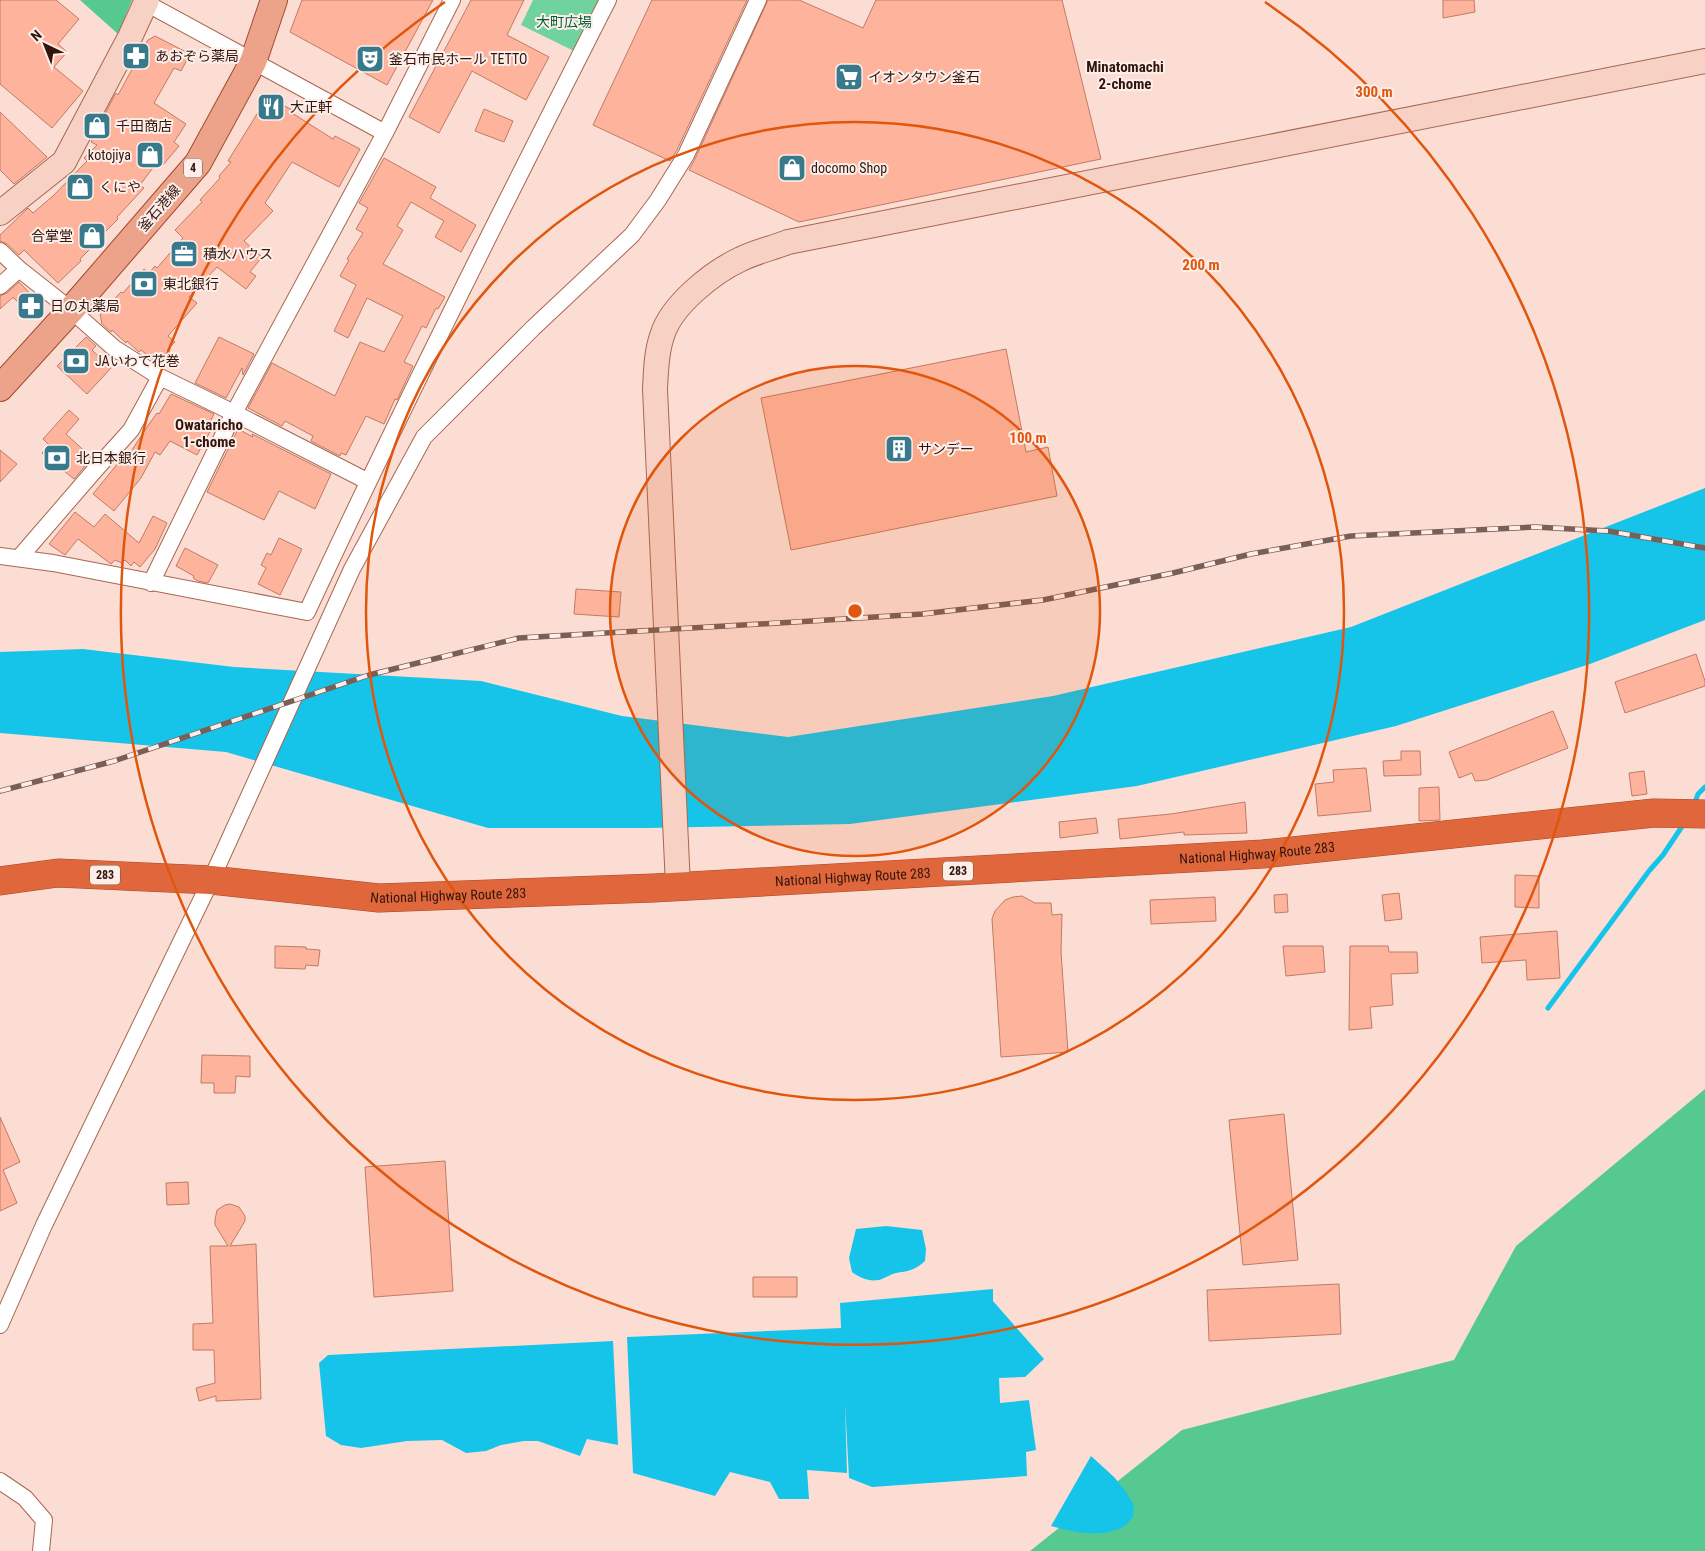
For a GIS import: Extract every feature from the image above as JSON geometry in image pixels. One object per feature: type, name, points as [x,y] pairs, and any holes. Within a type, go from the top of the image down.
[{"type":"highway","name":"National Highway Route 283","points":[[0,882],[58,873],[211,880],[379,898],[678,886],[1263,854],[1654,813],[1705,814]]},
{"type":"main road","name":"釜石港線","points":[[0,388],[71,310],[198,163],[254,62],[274,0]]},
{"type":"street","points":[[151,583],[234,413],[385,133],[452,0]]},
{"type":"street","points":[[0,556],[53,563],[307,612],[367,481],[608,0]]},
{"type":"street","points":[[0,1325],[44,1225],[211,880],[352,569],[424,437],[637,228],[658,200],[686,155],[758,0]]},
{"type":"street","points":[[0,213],[64,162],[130,38],[146,2],[385,133]]},
{"type":"street","points":[[678,886],[655,390],[662,334],[675,313],[693,291],[717,272],[741,258],[798,240],[1705,61]]},
{"type":"street","points":[[0,251],[114,348],[160,377],[367,481]]},
{"type":"street","points":[[0,286],[19,269]]},
{"type":"street","points":[[19,558],[131,430],[160,377]]},
{"type":"street","points":[[0,1481],[25,1498],[44,1520],[41,1551]]},
{"type":"green space","points":[[80,0],[132,0],[118,34]]},
{"type":"green space","name":"大町広場","points":[[533,0],[600,0],[574,51],[521,25]]},
{"type":"green space","points":[[1705,1089],[1705,1551],[1030,1551],[1182,1430],[1454,1360],[1516,1246]]},
{"type":"water","points":[[1705,488],[1705,620],[1590,664],[1396,726],[1137,786],[850,824],[647,828],[488,828],[226,752],[0,733],[0,652],[83,649],[234,667],[481,681],[622,716],[788,737],[1053,696],[1351,627]]},
{"type":"water","points":[[886,1226],[922,1230],[926,1249],[925,1261],[912,1270],[894,1273],[882,1279],[862,1278],[852,1272],[849,1258],[856,1229]]},
{"type":"water","points":[[993,1289],[993,1301],[1044,1359],[1025,1377],[999,1378],[1000,1403],[1029,1400],[1036,1450],[1026,1452],[1027,1476],[872,1487],[849,1478],[845,1403],[847,1473],[807,1470],[809,1499],[779,1499],[770,1482],[730,1472],[715,1496],[633,1473],[627,1337],[841,1328],[840,1303]]},
{"type":"water","points":[[613,1341],[618,1445],[587,1439],[580,1456],[538,1441],[524,1441],[501,1445],[486,1451],[466,1453],[442,1440],[407,1441],[361,1448],[341,1445],[326,1436],[319,1363],[328,1355]]},
{"type":"water","points":[[1091,1456],[1124,1489],[1134,1505],[1133,1517],[1123,1527],[1104,1533],[1077,1532],[1051,1526]]},
{"type":"building","points":[[0,0],[56,0],[79,19],[58,44],[67,52],[54,67],[83,91],[52,128],[0,84]]},
{"type":"building","name":"釜石市民ホール TETTO","points":[[302,0],[433,0],[387,85],[290,32]]},
{"type":"building","points":[[471,0],[524,0],[507,35],[549,57],[526,100],[472,71],[439,133],[409,117]]},
{"type":"building","points":[[652,0],[747,0],[677,150],[670,161],[593,125]]},
{"type":"building","name":"イオンタウン釜石","points":[[768,0],[799,0],[863,28],[876,0],[1062,0],[1101,159],[799,222],[689,170]]},
{"type":"building","points":[[1443,0],[1474,0],[1475,12],[1443,18]]},
{"type":"building","points":[[155,36],[190,54],[181,71],[174,68],[154,103],[186,124],[174,142],[179,146],[163,165],[158,161],[140,185],[144,188],[117,217],[118,219],[105,234],[80,259],[81,261],[58,283],[24,250],[19,255],[7,244],[0,241],[0,235],[28,208],[33,213],[53,196],[87,161],[84,158],[97,145],[91,142],[110,104],[116,93],[118,95],[148,40]]},
{"type":"building","points":[[273,100],[294,111],[292,113],[333,139],[335,136],[360,149],[339,187],[292,162],[265,203],[273,211],[244,241],[262,257],[250,272],[256,276],[246,289],[217,267],[189,297],[197,303],[168,336],[175,342],[167,350],[174,357],[164,368],[141,350],[139,352],[127,341],[126,343],[112,330],[111,332],[102,324],[100,314],[121,292],[123,293],[144,269],[149,273],[155,266],[157,268],[183,238],[175,230],[202,202],[200,200],[220,178],[219,176],[231,162],[228,161],[265,101]]},
{"type":"building","points":[[484,109],[513,121],[504,142],[475,131]]},
{"type":"building","points":[[0,112],[47,157],[14,184],[0,170]]},
{"type":"building","points":[[384,158],[436,187],[430,198],[476,225],[461,252],[435,237],[444,221],[411,202],[397,226],[403,230],[383,264],[445,297],[438,309],[436,308],[426,328],[422,326],[404,362],[413,366],[384,424],[366,416],[346,455],[341,453],[340,456],[311,441],[313,436],[285,421],[282,426],[248,408],[272,363],[335,396],[360,342],[384,352],[403,316],[367,298],[348,338],[334,331],[356,285],[340,276],[349,260],[347,259],[363,233],[356,229],[368,208],[359,203]]},
{"type":"building","points":[[19,282],[40,304],[29,314],[14,298],[0,309],[0,296],[7,293]]},
{"type":"building","points":[[86,337],[96,346],[92,350],[111,368],[87,394],[57,366]]},
{"type":"building","points":[[219,337],[254,354],[243,375],[242,368],[226,398],[195,383]]},
{"type":"building","name":"サンデー","points":[[1006,349],[1026,452],[1048,447],[1057,496],[791,550],[761,398]]},
{"type":"building","points":[[171,394],[214,414],[206,430],[210,432],[197,455],[170,441],[160,455],[155,452],[141,478],[114,511],[93,494],[123,457],[126,459],[157,413],[159,414]]},
{"type":"building","points":[[69,410],[79,419],[66,434],[92,458],[74,479],[42,453],[49,445],[43,439]]},
{"type":"building","points":[[238,429],[253,437],[252,434],[331,474],[315,509],[279,491],[264,520],[207,492]]},
{"type":"building","points":[[0,450],[17,464],[0,482]]},
{"type":"building","points":[[75,512],[94,527],[105,514],[139,543],[153,516],[167,523],[155,549],[140,567],[134,562],[131,566],[125,560],[122,563],[115,560],[111,564],[78,539],[65,555],[49,544]]},
{"type":"building","points":[[279,538],[302,549],[280,595],[258,584],[266,568],[261,565],[267,553],[271,555]]},
{"type":"building","points":[[185,548],[218,565],[208,583],[198,581],[193,578],[194,576],[176,566]]},
{"type":"building","points":[[576,589],[621,592],[619,617],[574,614]]},
{"type":"building","points":[[1696,654],[1705,686],[1625,713],[1615,682]]},
{"type":"building","points":[[1553,711],[1568,748],[1487,780],[1475,781],[1472,773],[1459,778],[1449,752]]},
{"type":"building","points":[[1401,751],[1420,751],[1421,775],[1384,776],[1383,761],[1401,760]]},
{"type":"building","points":[[1366,768],[1371,811],[1318,816],[1315,784],[1334,782],[1333,770]]},
{"type":"building","points":[[1644,771],[1647,794],[1632,796],[1629,773]]},
{"type":"building","points":[[1439,787],[1440,820],[1419,821],[1419,788]]},
{"type":"building","points":[[1245,802],[1247,833],[1184,835],[1184,832],[1120,839],[1118,819],[1171,814]]},
{"type":"building","points":[[1096,818],[1098,833],[1060,838],[1059,822]]},
{"type":"building","points":[[1515,875],[1539,876],[1539,908],[1515,907]]},
{"type":"building","points":[[1399,893],[1402,919],[1385,921],[1382,895]]},
{"type":"building","points":[[1287,894],[1288,912],[1275,913],[1274,895]]},
{"type":"building","points":[[1022,896],[1035,903],[1051,903],[1052,915],[1062,914],[1061,952],[1068,1052],[1001,1057],[992,919],[995,911],[1005,900]]},
{"type":"building","points":[[1215,897],[1216,921],[1151,924],[1150,900]]},
{"type":"building","points":[[1557,931],[1560,978],[1527,980],[1526,960],[1482,963],[1480,937]]},
{"type":"building","points":[[275,946],[306,947],[306,949],[320,950],[318,966],[306,965],[305,969],[275,968]]},
{"type":"building","points":[[1283,946],[1323,946],[1325,972],[1286,976]]},
{"type":"building","points":[[1350,946],[1388,946],[1389,952],[1417,952],[1418,973],[1391,974],[1393,1005],[1370,1007],[1372,1028],[1349,1030]]},
{"type":"building","points":[[202,1055],[250,1056],[250,1077],[236,1076],[235,1093],[214,1093],[214,1083],[201,1083]]},
{"type":"building","points":[[1284,1114],[1298,1260],[1243,1265],[1229,1120]]},
{"type":"building","points":[[0,1117],[20,1162],[3,1170],[17,1203],[0,1211]]},
{"type":"building","points":[[445,1161],[453,1291],[374,1297],[365,1167]]},
{"type":"building","points":[[188,1182],[189,1204],[167,1205],[166,1183]]},
{"type":"building","points":[[230,1204],[239,1207],[245,1216],[245,1221],[230,1246],[256,1244],[261,1399],[216,1401],[216,1396],[199,1401],[196,1388],[215,1383],[214,1350],[193,1350],[193,1324],[213,1323],[210,1246],[228,1246],[215,1225],[215,1220],[217,1210]]},
{"type":"building","points":[[753,1277],[797,1277],[797,1297],[753,1297]]},
{"type":"building","points":[[1339,1284],[1341,1334],[1209,1341],[1207,1290]]},
{"type":"waterway","points":[[1694,805],[1698,794],[1705,787]]},
{"type":"waterway","points":[[1548,1008],[1649,871],[1663,855],[1685,822]]},
{"type":"railway","points":[[0,791],[114,761],[369,675],[519,638],[922,614],[1043,600],[1173,573],[1251,554],[1351,536],[1535,527],[1608,531],[1705,548]]},
{"type":"place","name":"あおぞら薬局","points":[[136,56]]},
{"type":"place","name":"釜石市民ホール TETTO","points":[[370,59]]},
{"type":"place","name":"イオンタウン釜石","points":[[849,77]]},
{"type":"place","name":"大正軒","points":[[271,107]]},
{"type":"place","name":"千田商店","points":[[97,126]]},
{"type":"place","name":"kotojiya","points":[[150,155]]},
{"type":"place","name":"docomo Shop","points":[[792,168]]},
{"type":"place","name":"くにや","points":[[80,187]]},
{"type":"place","name":"合掌堂","points":[[92,236]]},
{"type":"place","name":"積水ハウス","points":[[184,254]]},
{"type":"place","name":"東北銀行","points":[[144,284]]},
{"type":"place","name":"日の丸薬局","points":[[31,306]]},
{"type":"place","name":"JAいわて花巻","points":[[76,361]]},
{"type":"place","name":"サンデー","points":[[899,449]]},
{"type":"place","name":"北日本銀行","points":[[57,458]]},
{"type":"district","name":"Minatomachi 2-chome","points":[[1125,76]]},
{"type":"district","name":"Owataricho 1-chome","points":[[209,434]]}]
